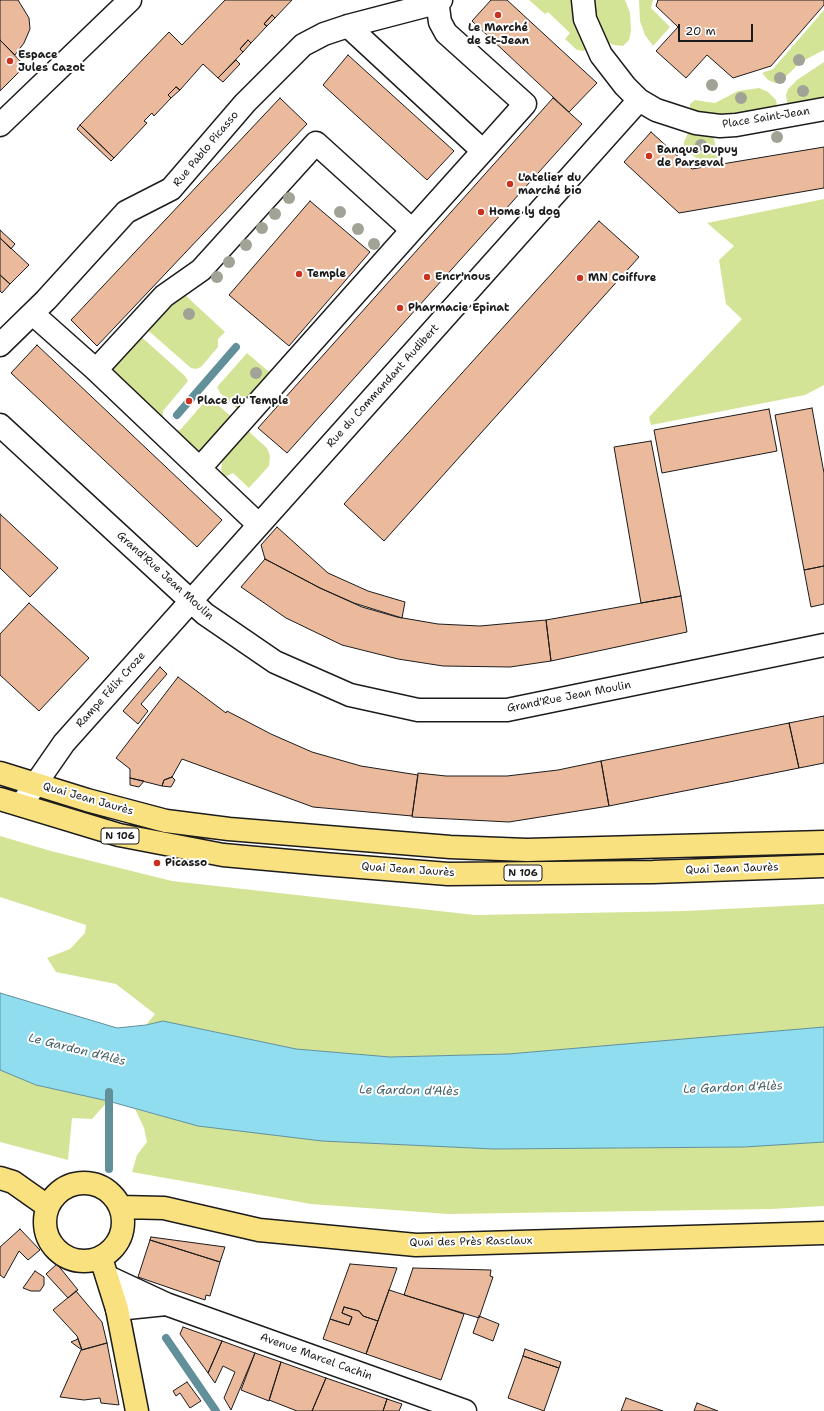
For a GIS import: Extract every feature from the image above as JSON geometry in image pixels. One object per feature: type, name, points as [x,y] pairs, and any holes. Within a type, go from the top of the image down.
[{"type":"main road","name":"Quai Jean Jaurès","points":[[0,774],[87,800],[166,821],[229,829],[450,847],[527,850],[824,842]]},
{"type":"main road","name":"Quai Jean Jaurès","points":[[0,799],[119,835],[223,855],[448,874],[653,872],[824,866]]},
{"type":"main road","points":[[0,1178],[13,1182],[33,1198],[47,1206]]},
{"type":"main road","points":[[105,1267],[90,1261],[78,1261],[66,1258],[56,1251],[49,1241],[44,1230],[44,1218],[47,1206],[54,1196],[62,1189],[73,1184],[84,1182],[95,1184],[106,1189],[120,1206],[123,1218],[123,1230],[111,1251],[105,1267],[117,1309],[137,1411]]},
{"type":"main road","name":"Quai des Près Rasclaux","points":[[120,1206],[164,1208],[259,1230],[416,1245],[824,1233]]},
{"type":"street","points":[[0,125],[130,0]]},
{"type":"street","name":"Place Saint-Jean","points":[[583,0],[585,19],[601,55],[625,86],[639,100],[656,110],[696,123],[714,126],[736,125],[824,109]]},
{"type":"street","points":[[200,468],[525,104],[446,33],[440,22],[438,1]]},
{"type":"street","name":"Rue Pablo Picasso","points":[[0,345],[33,314],[126,212],[172,189],[245,103],[303,45],[324,34],[394,7],[438,1]]},
{"type":"street","points":[[348,26],[483,151]]},
{"type":"street","name":"Rue du Commandant Audibert","points":[[191,601],[639,100]]},
{"type":"street","points":[[96,370],[164,296],[201,270],[316,143],[412,230]]},
{"type":"street","points":[[33,314],[96,370],[259,525]]},
{"type":"street","name":"Grand'Rue Jean Moulin","points":[[0,425],[205,614],[275,662],[350,695],[418,710],[507,710],[824,645]]},
{"type":"street","name":"Rampe Félix Croze","points":[[21,805],[64,743],[191,601]]},
{"type":"street","name":"Avenue Marcel Cachin","points":[[105,1267],[166,1304],[465,1411]]},
{"type":"street","name":"Avenue Marcel Cachin","points":[[117,1309],[166,1304]]},
{"type":"green space","points":[[529,0],[575,0],[586,48],[584,51],[577,50],[565,39],[570,33],[548,12],[545,14]]},
{"type":"green space","points":[[593,0],[625,0],[630,13],[631,31],[629,40],[623,46],[614,45],[604,41],[594,13]]},
{"type":"green space","points":[[639,0],[653,0],[651,8],[670,27],[653,46],[645,35],[640,21]]},
{"type":"green space","points":[[824,10],[824,50],[801,62],[782,80],[775,83],[768,80],[762,73],[773,69]]},
{"type":"green space","points":[[824,62],[824,101],[788,109],[786,95],[788,89],[797,80]]},
{"type":"green space","points":[[759,88],[768,92],[776,100],[778,110],[729,118],[690,111],[690,104],[695,100],[715,103],[738,91]]},
{"type":"green space","points":[[689,131],[713,134],[718,158],[703,161],[689,153],[684,146],[684,142]]},
{"type":"green space","points":[[824,199],[824,385],[805,395],[651,425],[649,417],[742,319],[726,304],[719,260],[734,246],[707,223]]},
{"type":"green space","points":[[181,295],[185,295],[225,332],[218,339],[218,347],[201,367],[196,369],[191,368],[143,326]]},
{"type":"green space","points":[[137,333],[185,376],[188,381],[163,411],[163,424],[113,373],[112,365]]},
{"type":"green space","points":[[247,353],[275,377],[242,413],[221,394],[217,387]]},
{"type":"green space","points":[[207,399],[216,403],[236,421],[207,450],[195,452],[171,431],[177,432],[181,429]]},
{"type":"green space","points":[[246,429],[267,448],[270,456],[269,466],[249,488],[233,473],[225,477],[221,470],[223,457]]},
{"type":"green space","points":[[0,836],[51,851],[172,881],[475,915],[685,911],[824,904],[824,1027],[508,1054],[390,1057],[296,1049],[163,1021],[146,1025],[155,1014],[116,984],[56,972],[47,958],[70,949],[85,933],[86,925],[0,897]]},
{"type":"green space","points":[[0,1070],[36,1085],[108,1101],[92,1119],[72,1118],[68,1160],[0,1142]]},
{"type":"green space","points":[[135,1109],[198,1126],[322,1141],[494,1149],[744,1147],[824,1142],[824,1206],[772,1209],[448,1214],[311,1204],[132,1172],[137,1155],[147,1142],[144,1128]]},
{"type":"water","name":"Le Gardon d'Alès","points":[[0,993],[117,1028],[146,1025],[163,1021],[296,1049],[390,1057],[508,1054],[824,1027],[824,1142],[744,1147],[494,1149],[322,1141],[198,1126],[108,1101],[36,1085],[0,1070]]},
{"type":"building","points":[[0,0],[18,0],[29,18],[30,29],[24,43],[15,55],[0,40]]},
{"type":"building","points":[[225,0],[292,0],[275,18],[272,15],[264,24],[267,26],[251,43],[248,40],[240,49],[243,52],[218,78],[203,64],[180,90],[176,87],[168,95],[171,98],[154,116],[152,113],[144,121],[147,123],[114,158],[80,125],[169,32],[182,45]]},
{"type":"building","points":[[491,0],[507,0],[597,83],[569,112],[472,21]]},
{"type":"building","points":[[658,0],[824,0],[824,5],[771,66],[733,78],[707,55],[686,78],[656,51],[678,27],[656,6]]},
{"type":"building","points":[[272,15],[275,18],[267,26],[264,24]]},
{"type":"building","name":"Espace Jules Cazot","points":[[0,40],[25,66],[0,91]]},
{"type":"building","points":[[248,40],[251,43],[243,52],[240,49]]},
{"type":"building","points":[[348,55],[454,151],[427,180],[323,85]]},
{"type":"building","points":[[236,60],[240,64],[223,82],[218,78]]},
{"type":"building","points":[[176,87],[180,90],[171,98],[168,95]]},
{"type":"building","points":[[280,98],[307,124],[97,346],[71,320]]},
{"type":"building","points":[[553,98],[582,124],[287,453],[258,428]]},
{"type":"building","points":[[80,125],[114,158],[111,161],[77,129]]},
{"type":"building","points":[[651,132],[692,169],[824,147],[824,188],[679,213],[624,162]]},
{"type":"building","name":"Temple","points":[[310,201],[370,252],[289,346],[229,295]]},
{"type":"building","points":[[599,221],[639,257],[384,541],[344,504]]},
{"type":"building","points":[[0,230],[15,244],[11,249],[0,238]]},
{"type":"building","points":[[0,238],[29,265],[10,284],[0,275]]},
{"type":"building","points":[[0,275],[10,284],[2,293],[0,291]]},
{"type":"building","points":[[37,345],[222,520],[197,547],[11,373]]},
{"type":"building","points":[[812,408],[824,473],[824,566],[804,570],[775,415]]},
{"type":"building","points":[[769,409],[777,451],[662,473],[654,430]]},
{"type":"building","points":[[651,441],[681,596],[641,603],[614,447]]},
{"type":"building","points":[[0,514],[58,568],[30,597],[0,568]]},
{"type":"building","points":[[277,527],[328,573],[368,591],[405,602],[402,618],[354,603],[320,588],[265,559],[261,545]]},
{"type":"building","points":[[265,559],[320,588],[362,607],[397,617],[438,624],[480,626],[546,620],[551,661],[510,667],[443,666],[398,659],[342,645],[286,618],[241,587]]},
{"type":"building","points":[[824,566],[824,604],[811,607],[804,570]]},
{"type":"building","points":[[681,596],[687,632],[551,661],[546,620]]},
{"type":"building","points":[[29,603],[89,658],[39,711],[0,675],[0,634]]},
{"type":"building","points":[[160,667],[167,674],[141,704],[148,711],[138,724],[123,711]]},
{"type":"building","points":[[178,677],[226,713],[227,711],[271,734],[312,752],[361,766],[418,775],[412,816],[313,807],[182,759],[172,777],[164,780],[162,786],[130,778],[130,769],[116,758]]},
{"type":"building","points":[[824,716],[824,763],[799,768],[789,723]]},
{"type":"building","points":[[789,723],[799,768],[609,806],[601,761]]},
{"type":"building","points":[[601,761],[609,806],[509,822],[412,817],[418,773],[446,776],[507,776],[558,770]]},
{"type":"building","points":[[172,777],[175,780],[171,787],[162,786],[164,780]]},
{"type":"building","points":[[130,778],[144,781],[139,787],[130,785]]},
{"type":"building","points":[[20,1229],[40,1250],[28,1260],[19,1251],[4,1278],[0,1275],[0,1247]]},
{"type":"building","points":[[151,1237],[225,1247],[220,1262],[150,1240]]},
{"type":"building","points":[[150,1240],[220,1262],[210,1296],[206,1295],[205,1300],[138,1277]]},
{"type":"building","points":[[57,1264],[78,1290],[68,1298],[46,1274]]},
{"type":"building","points":[[350,1264],[397,1268],[378,1321],[363,1316],[359,1311],[344,1307],[342,1313],[352,1317],[349,1325],[330,1319]]},
{"type":"building","points":[[413,1268],[491,1270],[490,1276],[493,1277],[479,1318],[404,1295]]},
{"type":"building","points":[[35,1271],[44,1277],[44,1285],[40,1291],[31,1291],[23,1288]]},
{"type":"building","points":[[389,1290],[464,1314],[441,1380],[366,1354]]},
{"type":"building","points":[[76,1291],[102,1322],[107,1343],[82,1350],[77,1336],[53,1310]]},
{"type":"building","points":[[344,1307],[359,1311],[363,1316],[378,1321],[366,1354],[323,1339],[330,1319],[349,1325],[352,1317],[342,1313]]},
{"type":"building","points":[[479,1316],[499,1324],[493,1341],[473,1333]]},
{"type":"building","points":[[183,1327],[222,1341],[208,1373],[180,1334]]},
{"type":"building","points":[[78,1339],[82,1350],[71,1342]]},
{"type":"building","points":[[222,1341],[255,1353],[231,1410],[224,1398],[235,1372],[223,1366],[215,1383],[208,1373]]},
{"type":"building","points":[[107,1343],[119,1405],[101,1403],[100,1398],[84,1400],[60,1397],[81,1350]]},
{"type":"building","points":[[525,1349],[561,1362],[559,1368],[523,1356]]},
{"type":"building","points":[[255,1353],[281,1362],[269,1401],[241,1390]]},
{"type":"building","points":[[523,1356],[559,1368],[544,1411],[508,1398]]},
{"type":"building","points":[[281,1362],[326,1378],[312,1411],[297,1411],[269,1400]]},
{"type":"building","points":[[326,1378],[387,1399],[383,1411],[312,1411]]},
{"type":"building","points":[[187,1382],[201,1401],[190,1408],[180,1393],[176,1396],[173,1391]]},
{"type":"building","points":[[626,1398],[663,1411],[621,1411]]},
{"type":"building","points":[[387,1399],[402,1404],[399,1411],[383,1411]]},
{"type":"building","points":[[697,1403],[718,1411],[694,1411]]},
{"type":"waterway","points":[[177,415],[236,347]]},
{"type":"waterway","points":[[109,1092],[109,1169]]},
{"type":"waterway","points":[[166,1338],[216,1411]]},
{"type":"place","name":"Le Marché de St-Jean","points":[[498,15]]},
{"type":"place","name":"Espace Jules Cazot","points":[[10,61]]},
{"type":"place","name":"Banque Dupuy de Parseval","points":[[649,156]]},
{"type":"place","name":"L'atelier du marché bio","points":[[510,184]]},
{"type":"place","name":"Home ly dog","points":[[481,212]]},
{"type":"place","name":"Temple","points":[[299,274]]},
{"type":"place","name":"Encr'nous","points":[[427,277]]},
{"type":"place","name":"MN Coiffure","points":[[580,278]]},
{"type":"place","name":"Pharmacie Epinat","points":[[400,308]]},
{"type":"place","name":"Place du Temple","points":[[189,401]]},
{"type":"place","name":"Picasso","points":[[157,863]]}]
